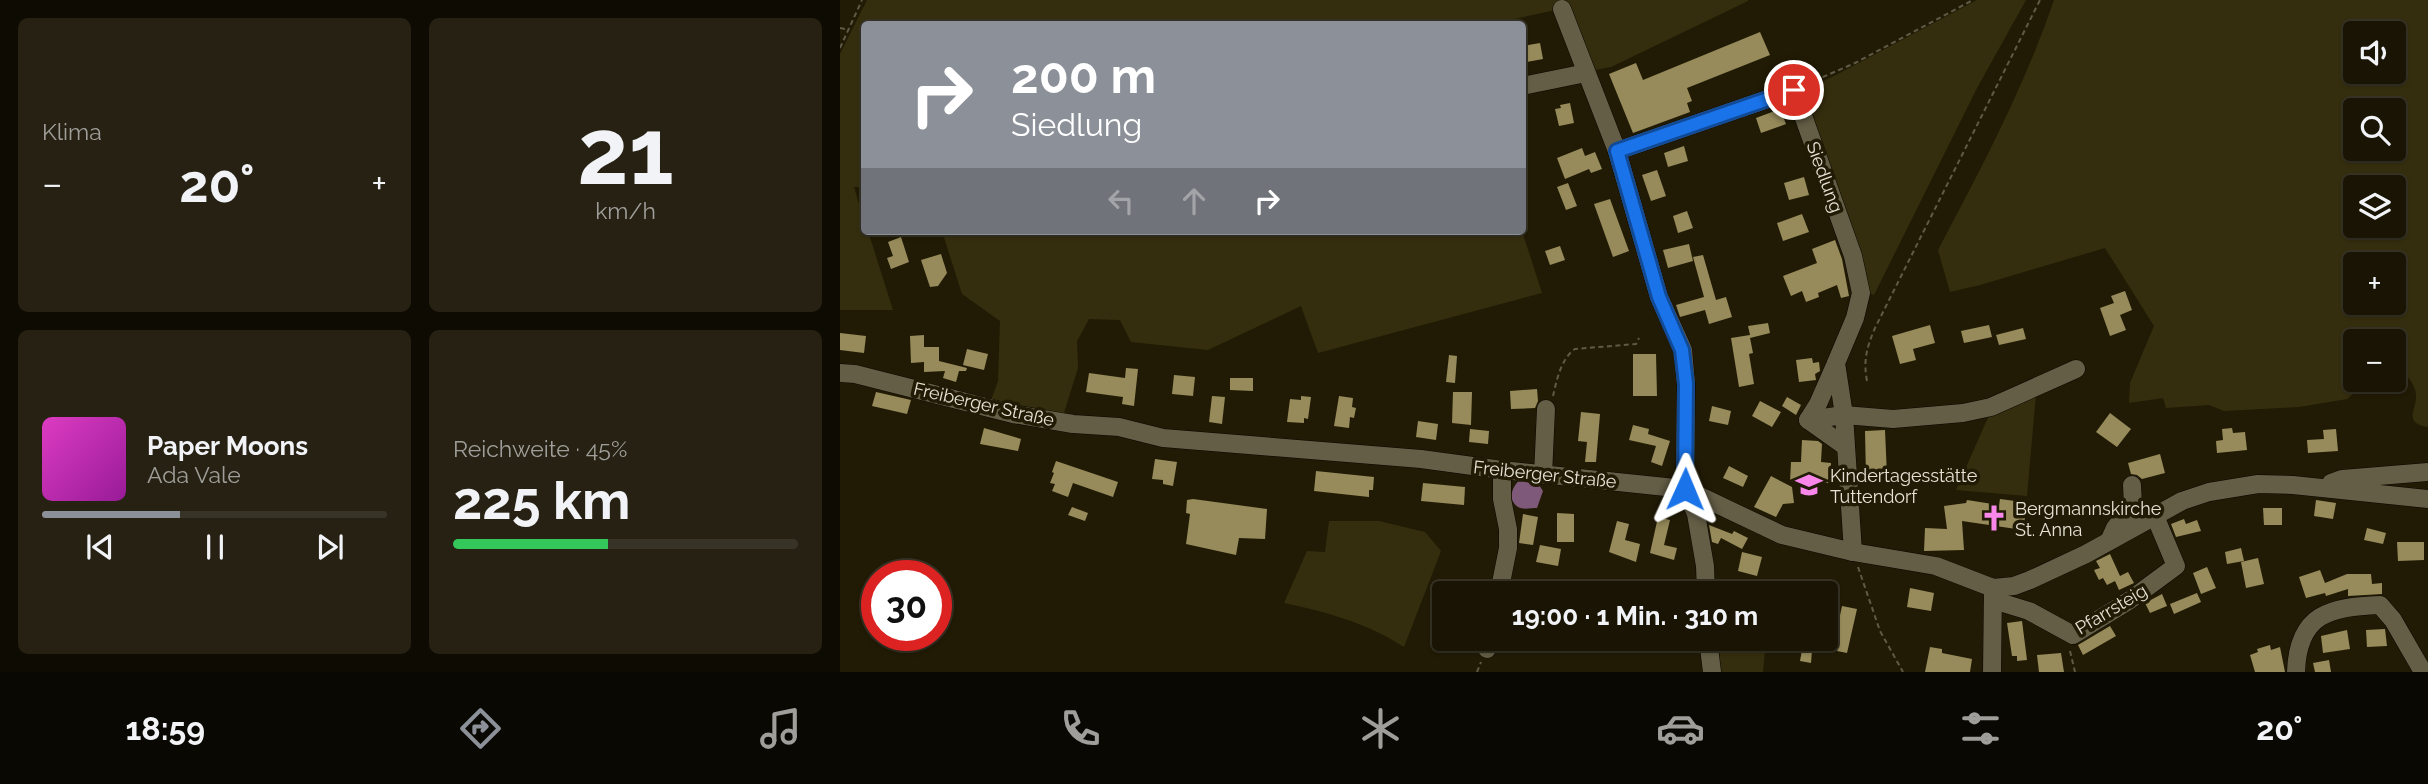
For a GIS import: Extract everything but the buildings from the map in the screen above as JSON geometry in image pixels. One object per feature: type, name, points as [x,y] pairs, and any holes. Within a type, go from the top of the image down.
[{"type":"street","points":[[1562,9],[1617,151],[1659,297],[1682,350],[1686,384],[1685,489],[1696,514],[1705,581]]},
{"type":"street","points":[[1526,85],[1586,73]]},
{"type":"street","points":[[1617,151],[1794,90]]},
{"type":"street","name":"Siedlung","points":[[1794,90],[1853,256],[1861,293],[1855,318],[1818,404],[1808,420]]},
{"type":"street","points":[[1836,363],[1844,415],[1853,552]]},
{"type":"street","points":[[1808,420],[1844,415],[1893,419],[1963,413],[1991,407],[2076,369]]},
{"type":"street","name":"Freiberger Straße","points":[[840,373],[855,374],[1013,414],[1073,424],[1119,427],[1163,438],[1421,459],[1543,475],[1685,489],[1782,535],[1853,552],[1936,566],[1993,594]]},
{"type":"street","points":[[1543,475],[1546,409]]},
{"type":"street","points":[[1808,420],[1846,447]]},
{"type":"street","points":[[1501,581],[1508,548],[1508,529],[1502,499],[1502,470]]},
{"type":"street","points":[[2321,486],[2342,479],[2428,471]]},
{"type":"street","points":[[1992,672],[1993,594],[2030,580],[2182,501],[2208,492],[2258,484],[2321,486],[2428,499]]},
{"type":"street","points":[[2111,540],[2115,528],[2133,506],[2132,485]]},
{"type":"street","name":"Pfarrsteig","points":[[1993,594],[2048,619],[2073,635],[2130,600],[2176,566],[2155,516]]},
{"type":"street","points":[[2295,672],[2300,642],[2309,627],[2331,610],[2380,605],[2393,620],[2423,672]]},
{"type":"street","points":[[1709,651],[1712,672]]},
{"type":"path","points":[[840,48],[862,0]]},
{"type":"path","points":[[1794,90],[1855,63],[1973,0]]},
{"type":"path","points":[[1867,381],[1865,351],[1875,328],[2040,0]]},
{"type":"path","points":[[840,28],[849,30]]},
{"type":"path","points":[[1546,409],[1560,372],[1569,354],[1575,349],[1636,344],[1639,338]]},
{"type":"path","points":[[1853,552],[1880,631],[1903,672]]},
{"type":"path","points":[[2067,633],[2075,672]]},
{"type":"shaded area","points":[[867,0],[1748,0],[1611,67],[1590,71],[1565,8],[1505,21],[861,21],[861,187],[854,187],[861,211],[861,235],[869,235],[893,310],[840,310],[840,54]]},
{"type":"shaded area","points":[[1977,0],[2026,0],[1977,88],[1874,295],[1867,292],[1868,282],[1801,92]]},
{"type":"shaded area","points":[[2054,0],[2428,0],[2428,427],[2413,420],[2416,398],[2411,381],[2406,375],[2406,329],[2343,329],[2343,392],[2355,392],[2347,399],[2299,407],[2224,411],[2209,405],[2166,408],[2163,398],[2129,403],[2130,383],[2154,326],[2105,248],[1950,292],[1938,250],[2001,128]]},
{"type":"shaded area","points":[[943,235],[1523,235],[1542,293],[1318,353],[1301,306],[1208,350],[1131,342],[1120,320],[1089,319],[1077,341],[1078,368],[1063,416],[990,403],[998,381],[1000,321],[962,294]]},
{"type":"shaded area","points":[[2036,394],[2027,496],[1956,490],[1990,413]]},
{"type":"shaded area","points":[[1520,480],[1537,482],[1543,491],[1537,508],[1518,507],[1513,501],[1512,493]]},
{"type":"shaded area","points":[[1329,521],[1379,521],[1425,532],[1441,551],[1404,647],[1376,631],[1346,619],[1284,603],[1307,551],[1325,552]]},
{"type":"shaded area","points":[[1711,651],[1765,651],[1763,672],[1714,672]]},
{"type":"place","name":"Kindertagesstätte Tuttendorf","points":[[1809,485]]},
{"type":"place","name":"Bergmannskirche St. Anna","points":[[1994,518]]},
{"type":"route","points":[[1685,489],[1686,384],[1682,350],[1659,297],[1617,151],[1794,90]]}]
